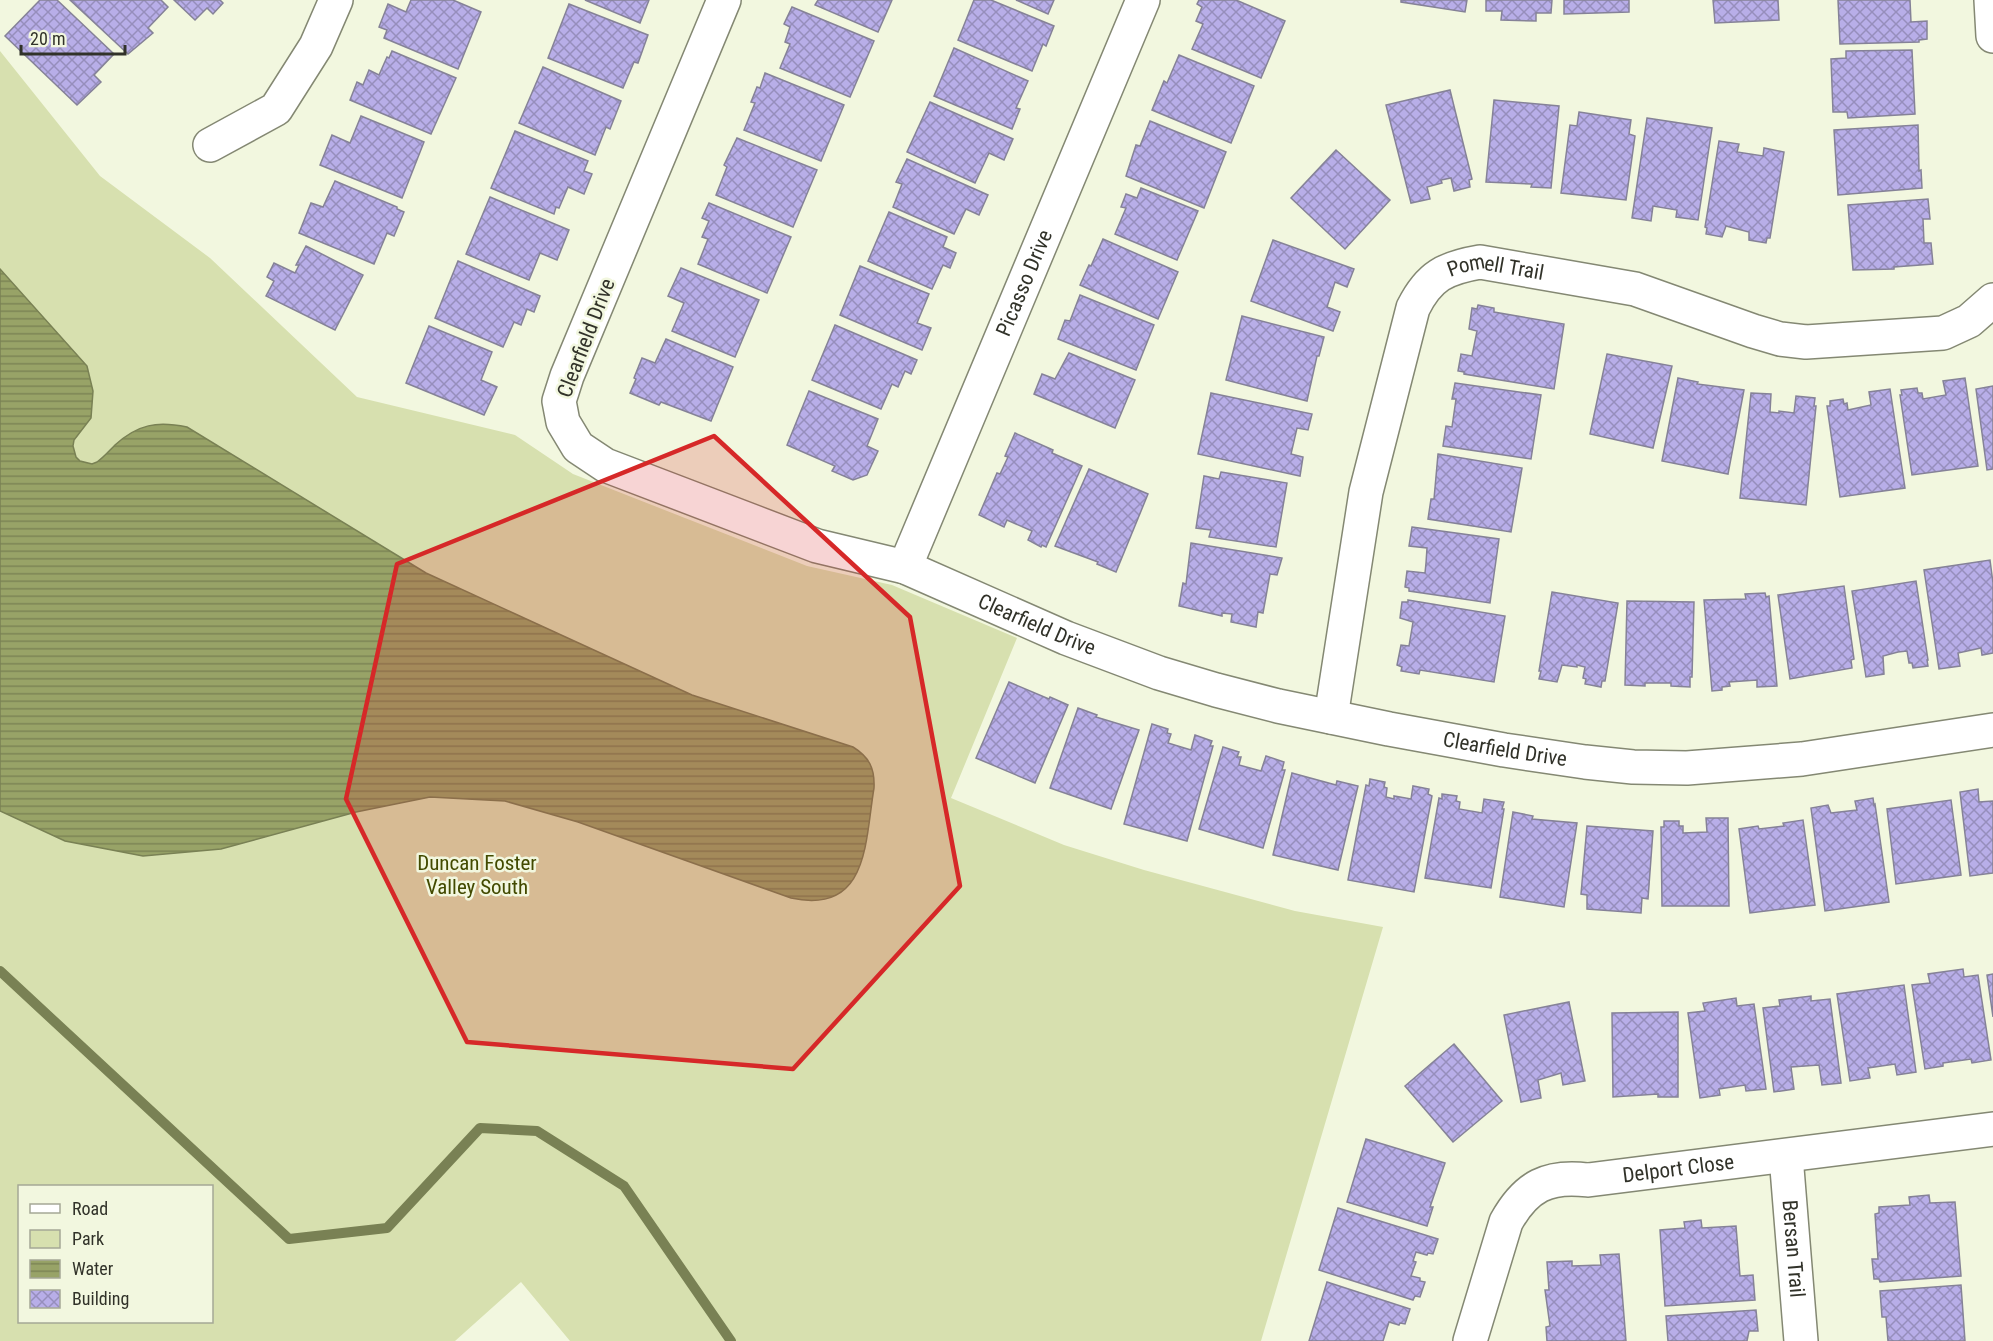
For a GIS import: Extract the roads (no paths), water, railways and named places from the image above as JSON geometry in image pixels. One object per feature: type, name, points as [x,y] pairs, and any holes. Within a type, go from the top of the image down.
[{"type":"street","points":[[210,145],[276,109],[316,46],[336,0]]},
{"type":"street","name":"Clearfield Drive","points":[[724,0],[567,376],[559,401],[563,422],[578,447],[605,465],[816,546],[904,567],[1066,639],[1159,673],[1216,690],[1331,717],[1504,750],[1633,767],[1687,768],[1782,761],[1993,730]]},
{"type":"street","name":"Picasso Drive","points":[[904,567],[1143,0]]},
{"type":"street","points":[[1991,0],[1993,36]]},
{"type":"street","name":"Pomell Trail","points":[[1331,717],[1366,492],[1413,308],[1421,293],[1436,278],[1454,266],[1480,262],[1635,289],[1753,331],[1780,339],[1806,342],[1943,333],[1969,321],[1993,300]]},
{"type":"street","name":"Delport Close","points":[[1470,1341],[1506,1222],[1516,1204],[1531,1191],[1548,1181],[1568,1178],[1588,1180],[1993,1129]]},
{"type":"street","name":"Bersan Trail","points":[[1786,1156],[1801,1341]]},
{"type":"water","points":[[0,269],[87,366],[93,391],[91,418],[74,440],[73,446],[76,457],[80,461],[92,464],[97,462],[123,438],[140,428],[166,424],[187,427],[426,573],[692,695],[853,747],[859,751],[870,764],[874,788],[864,851],[849,885],[836,895],[817,900],[791,898],[578,822],[505,801],[430,797],[356,812],[221,849],[143,856],[65,841],[0,811]]},
{"type":"waterway","points":[[0,971],[289,1239],[387,1228],[480,1128],[537,1131],[624,1186],[731,1341]]},
{"type":"park label","name":"Duncan Foster Valley South","points":[[477,875]]}]
